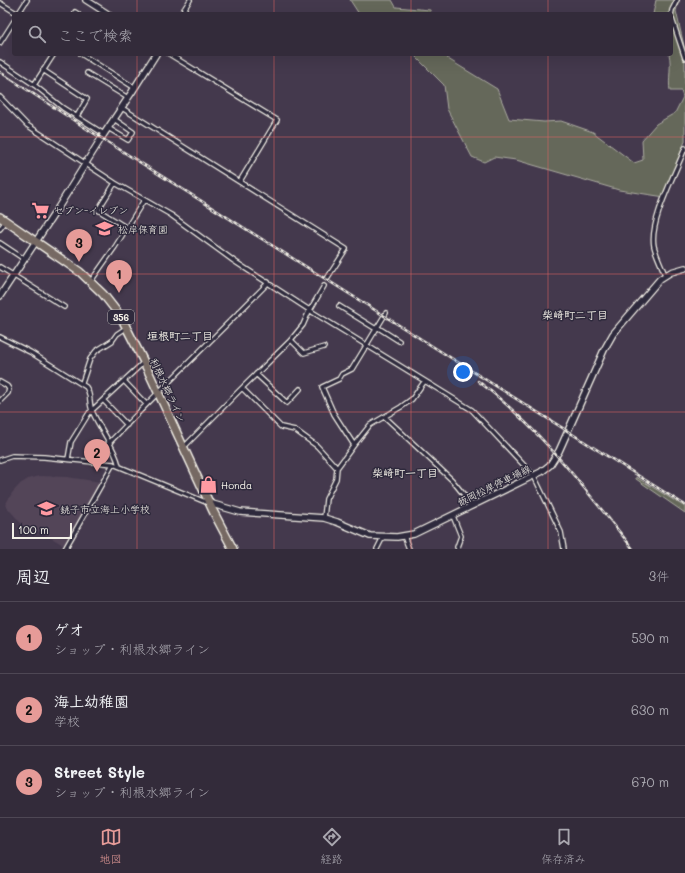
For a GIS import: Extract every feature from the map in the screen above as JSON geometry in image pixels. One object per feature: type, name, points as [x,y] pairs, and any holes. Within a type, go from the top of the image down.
[{"type":"highway","name":"利根水郷ライン","points":[[3,219],[80,272],[112,304],[127,327],[208,503],[233,549]]},
{"type":"main road","points":[[86,0],[100,12]]},
{"type":"main road","points":[[0,296],[12,275],[36,241],[155,56]]},
{"type":"main road","name":"飯岡松岸停車場線","points":[[208,503],[240,512],[324,518],[367,535],[383,537],[404,536],[414,534],[534,476],[550,465],[559,451],[610,339],[660,279],[665,275],[685,268]]},
{"type":"street","points":[[19,12],[27,0]]},
{"type":"street","points":[[182,12],[190,0]]},
{"type":"street","points":[[672,12],[677,0]]},
{"type":"street","points":[[0,3],[15,12]]},
{"type":"street","points":[[673,22],[685,58]]},
{"type":"street","points":[[0,43],[12,24]]},
{"type":"street","points":[[34,85],[53,56]]},
{"type":"street","points":[[84,56],[135,88]]},
{"type":"street","points":[[172,56],[277,120],[240,181]]},
{"type":"street","points":[[0,62],[34,85],[63,108],[104,134]]},
{"type":"street","points":[[43,70],[87,99],[77,116]]},
{"type":"street","points":[[87,73],[128,98]]},
{"type":"street","points":[[0,98],[27,125],[115,183],[171,216],[234,260],[366,346],[472,410],[534,476],[562,532],[564,549]]},
{"type":"street","points":[[122,108],[346,249],[328,277]]},
{"type":"street","points":[[108,128],[128,140],[133,132],[114,119]]},
{"type":"street","points":[[665,275],[654,245],[654,234],[663,199],[685,148]]},
{"type":"street","points":[[115,183],[98,210],[127,228]]},
{"type":"street","points":[[91,282],[144,200]]},
{"type":"street","points":[[0,229],[3,219]]},
{"type":"street","points":[[0,243],[24,259]]},
{"type":"street","points":[[0,267],[64,308]]},
{"type":"street","points":[[91,462],[146,404],[224,328],[268,282]]},
{"type":"street","points":[[183,448],[291,340],[303,325],[324,286]]},
{"type":"street","points":[[339,306],[399,341]]},
{"type":"street","points":[[354,445],[334,414],[322,387],[339,379],[342,374],[352,369],[386,313]]},
{"type":"street","points":[[82,383],[90,359],[96,351],[112,341],[116,334],[127,327]]},
{"type":"street","points":[[0,337],[30,352],[61,372],[82,383],[89,392],[91,410],[109,443],[119,466]]},
{"type":"street","points":[[291,340],[304,353],[324,347]]},
{"type":"street","points":[[68,459],[70,442],[91,410],[144,362]]},
{"type":"street","points":[[256,374],[288,403],[300,389]]},
{"type":"street","points":[[124,381],[146,404]]},
{"type":"street","points":[[0,382],[7,386],[9,391],[0,401]]},
{"type":"street","points":[[324,518],[326,499],[336,479],[337,468],[370,425],[412,399],[424,382]]},
{"type":"street","points":[[242,388],[281,427],[295,430],[317,446],[337,468]]},
{"type":"street","points":[[103,400],[126,425]]},
{"type":"street","points":[[385,417],[452,480],[473,506]]},
{"type":"street","points":[[0,460],[12,456],[44,457],[113,464],[208,503]]},
{"type":"street","points":[[65,549],[113,464]]},
{"type":"street","points":[[452,516],[460,536],[457,547],[458,549]]},
{"type":"street","points":[[404,536],[409,549]]},
{"type":"street","points":[[377,549],[383,537]]},
{"type":"shaded area","name":"銚子市立海上小学校","points":[[40,476],[67,477],[101,482],[65,546],[43,533],[25,528],[5,505],[12,493],[20,484],[28,479]]},
{"type":"green space","points":[[350,0],[392,0],[396,7],[430,10],[430,12],[358,12]]},
{"type":"green space","points":[[656,0],[679,0],[676,11],[685,50],[685,141],[665,197],[619,190],[516,160],[494,157],[484,162],[472,157],[447,109],[444,85],[415,56],[447,56],[448,59],[497,89],[509,119],[544,122],[561,121],[593,132],[634,163],[643,160],[642,140],[656,124],[675,113],[683,97],[681,91],[670,91],[669,56],[673,56],[673,12],[653,12]]},
{"type":"green space","points":[[636,477],[685,507],[685,513],[636,479]]},
{"type":"railway","points":[[0,72],[87,129],[685,505]]},
{"type":"railway","points":[[478,381],[500,399],[542,439],[561,460],[633,549]]},
{"type":"place","name":"セブン-イレブン","points":[[41,210]]},
{"type":"place","name":"松岸保育園","points":[[105,229]]},
{"type":"place","name":"Street Style","points":[[79,262]]},
{"type":"place","name":"ゲオ","points":[[119,293]]},
{"type":"place","name":"海上幼稚園","points":[[97,472]]},
{"type":"place","name":"Honda","points":[[208,485]]},
{"type":"place","name":"銚子市立海上小学校","points":[[47,509]]},
{"type":"district","name":"柴崎町二丁目","points":[[575,314]]},
{"type":"district","name":"垣根町二丁目","points":[[180,335]]},
{"type":"district","name":"柴崎町一丁目","points":[[405,472]]}]
